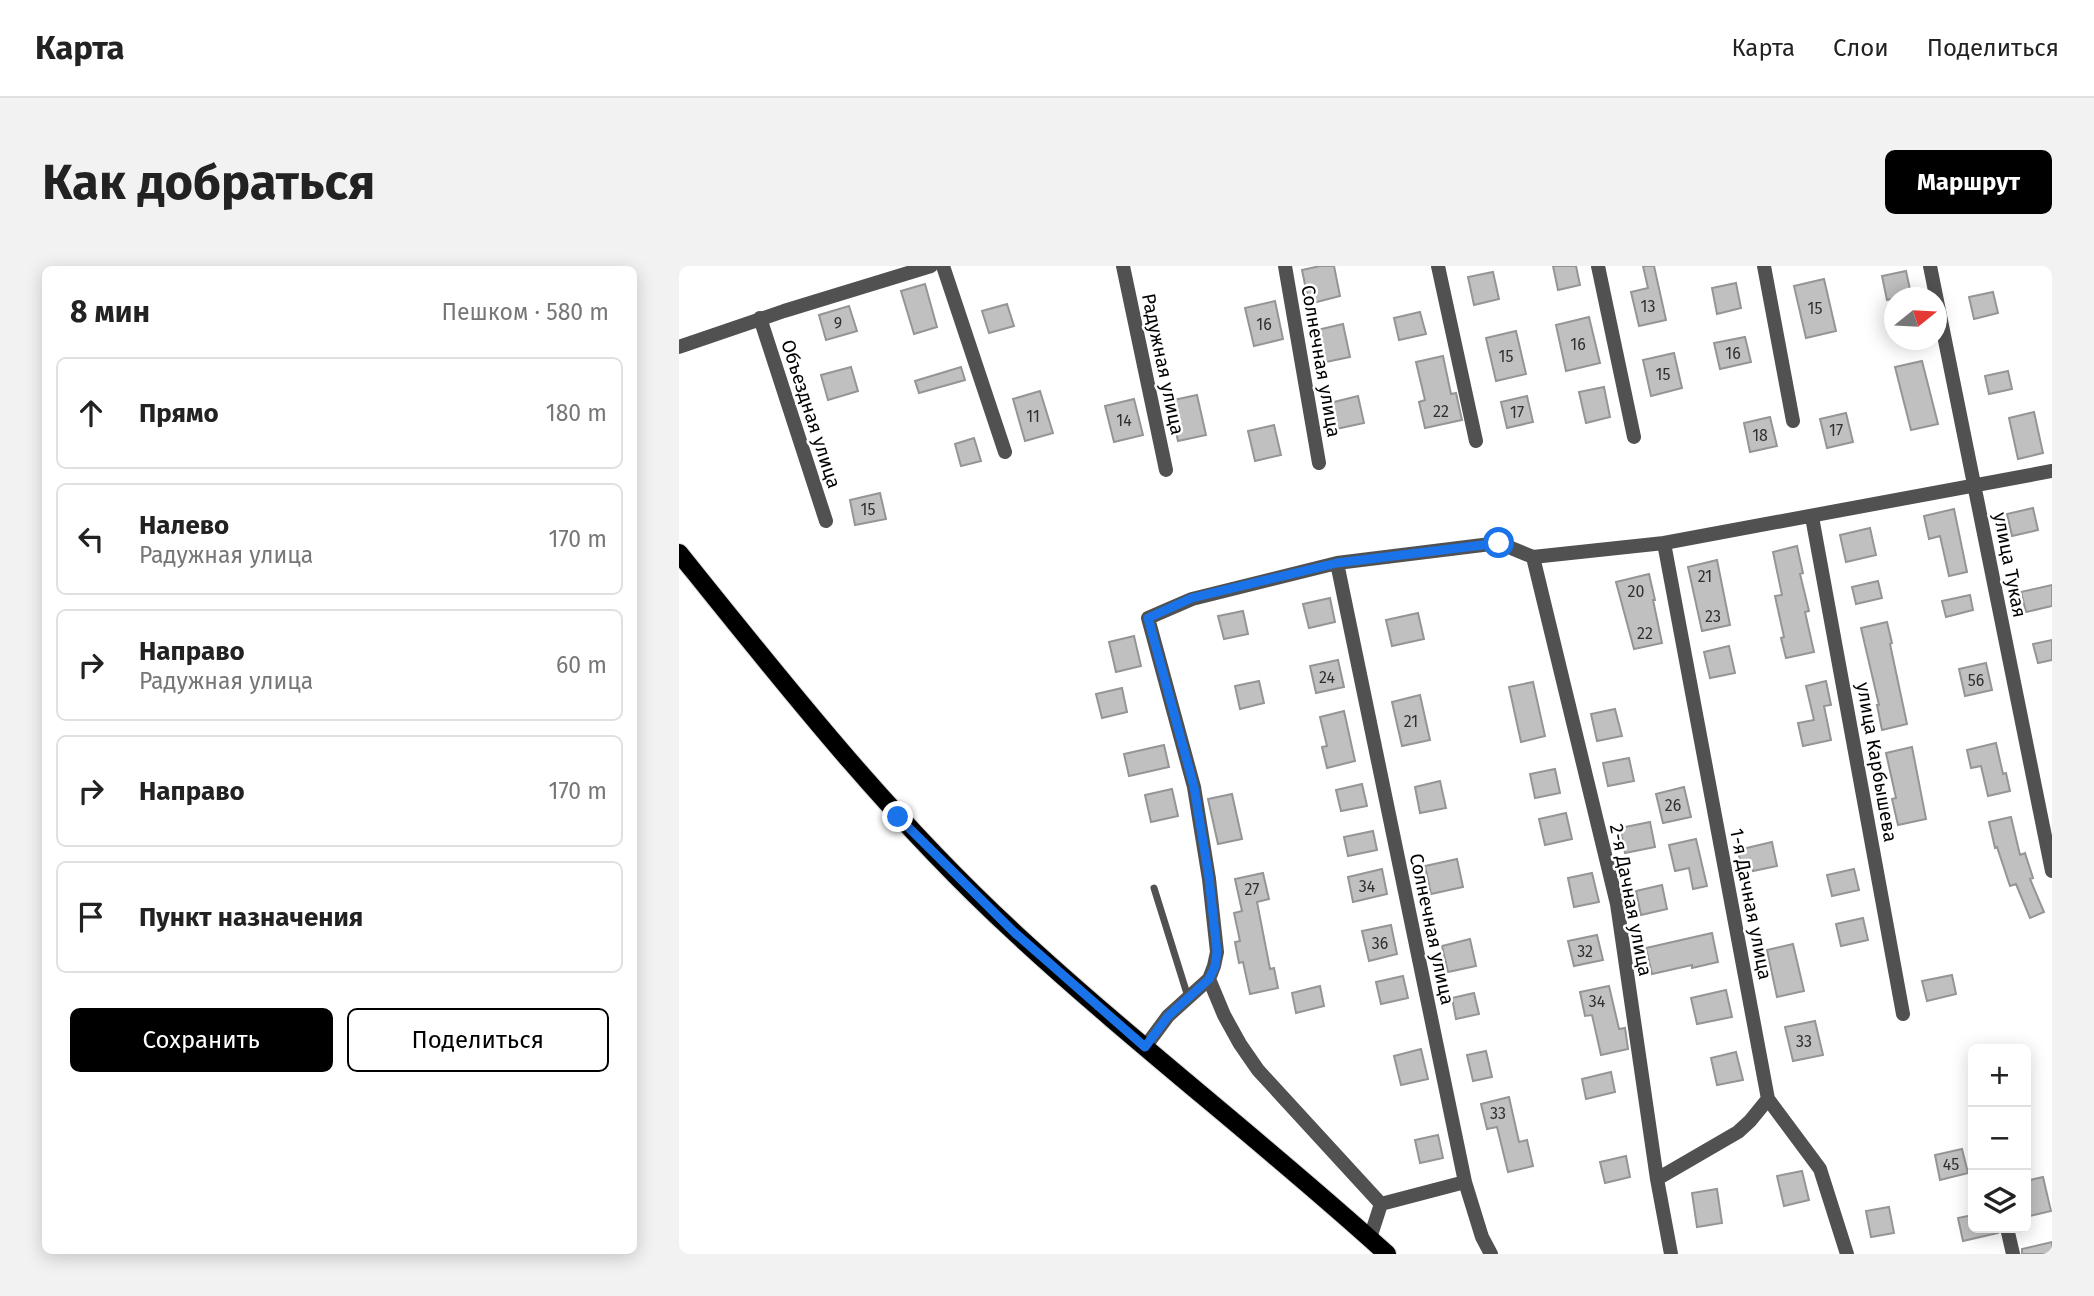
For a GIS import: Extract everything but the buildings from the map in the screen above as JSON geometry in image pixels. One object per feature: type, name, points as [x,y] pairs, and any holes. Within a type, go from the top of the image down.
[{"type":"main road","points":[[679,553],[898,817],[1015,933],[1387,1254]]},
{"type":"street","points":[[679,347],[760,318],[931,266]]},
{"type":"street","points":[[943,266],[1005,452]]},
{"type":"street","name":"Радужная улица","points":[[1123,266],[1166,470]]},
{"type":"street","name":"Солнечная улица","points":[[1285,266],[1319,463]]},
{"type":"street","points":[[1438,266],[1476,441]]},
{"type":"street","points":[[1598,266],[1634,437]]},
{"type":"street","points":[[1764,266],[1793,421]]},
{"type":"street","name":"улица Тукая","points":[[1930,266],[2052,871]]},
{"type":"street","name":"Объездная улица","points":[[760,318],[826,521]]},
{"type":"street","points":[[1145,1047],[1168,1016],[1209,979],[1217,952],[1194,787],[1148,618],[1192,598],[1337,563],[1499,543],[1533,556],[1664,543],[2052,471]]},
{"type":"street","name":"улица Карбышева","points":[[1812,517],[1903,1014]]},
{"type":"street","name":"1-я Дачная улица","points":[[1664,543],[1768,1099],[1819,1169],[1847,1254]]},
{"type":"street","name":"2-я Дачная улица","points":[[1533,556],[1617,904],[1657,1179],[1671,1254]]},
{"type":"street","name":"Солнечная улица","points":[[1337,563],[1465,1182],[1482,1237],[1491,1254]]},
{"type":"street","points":[[1209,979],[1224,1015],[1258,1070],[1381,1204]]},
{"type":"street","points":[[1657,1179],[1738,1132],[1768,1099]]},
{"type":"street","points":[[1381,1204],[1465,1182]]},
{"type":"street","points":[[1370,1238],[1381,1204]]},
{"type":"street","points":[[2008,1233],[2013,1254]]},
{"type":"lane","points":[[1154,888],[1188,997]]},
{"type":"route","points":[[898,817],[1015,933],[1145,1047],[1168,1016],[1209,979],[1217,952],[1209,878],[1194,787],[1148,618],[1192,598],[1337,563],[1499,543]]}]
